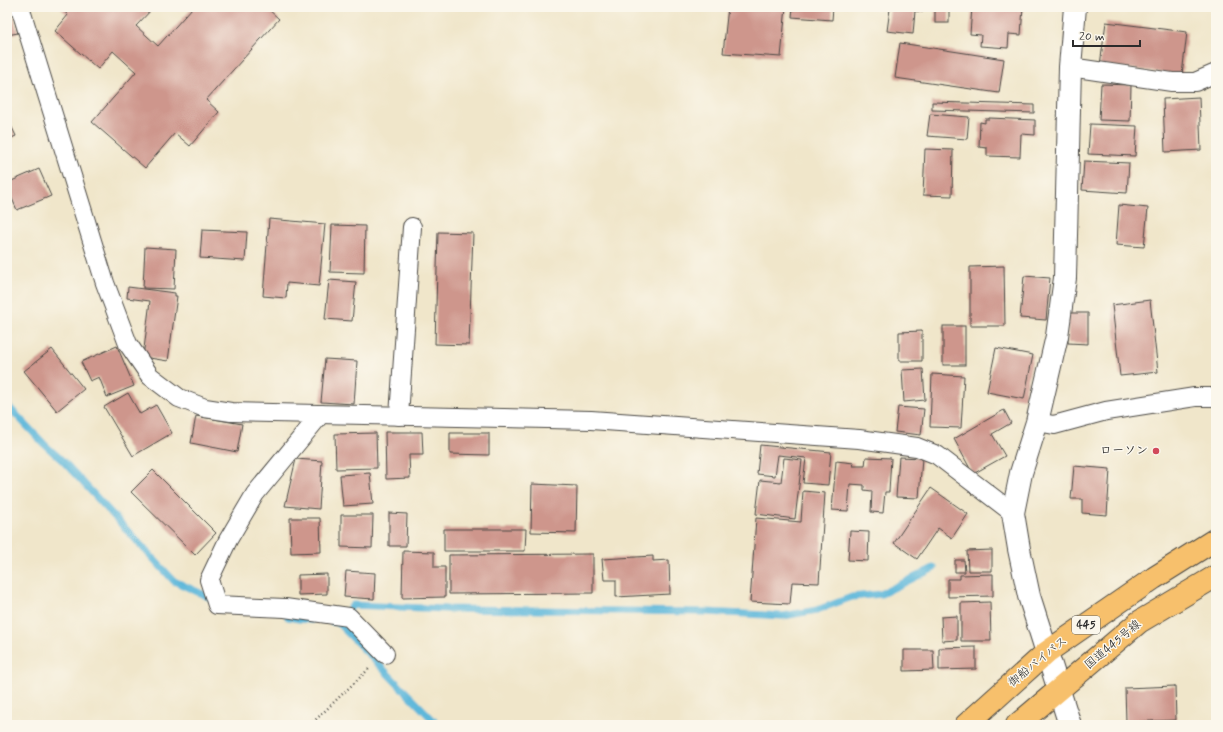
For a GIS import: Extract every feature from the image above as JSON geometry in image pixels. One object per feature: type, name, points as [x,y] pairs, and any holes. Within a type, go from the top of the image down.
[{"type":"highway","name":"御船バイパス","points":[[966,725],[1046,652],[1154,578],[1216,539]]},
{"type":"highway","name":"国道445号線","points":[[1017,725],[1139,622],[1216,576]]},
{"type":"street","points":[[20,7],[105,283],[128,344],[150,376],[179,398],[205,408],[231,412],[591,420],[859,439],[917,447],[937,455],[1013,513]]},
{"type":"street","points":[[1070,725],[1029,596],[1013,513],[1021,473],[1037,422],[1057,336],[1065,278],[1070,66],[1075,7]]},
{"type":"street","points":[[1070,66],[1172,82],[1195,82],[1216,73]]},
{"type":"street","points":[[398,416],[412,227]]},
{"type":"street","points":[[1037,422],[1054,425],[1106,411],[1195,397],[1216,397]]},
{"type":"street","points":[[321,414],[255,494],[228,540],[209,580],[217,604],[285,608],[349,617],[385,654]]},
{"type":"path","points":[[310,725],[385,654]]},
{"type":"building","points":[[11,7],[18,33],[7,35],[7,8]]},
{"type":"building","points":[[59,7],[154,7],[136,26],[158,46],[193,7],[266,7],[279,19],[206,100],[219,112],[190,146],[175,133],[145,168],[92,122],[136,72],[113,51],[98,69],[55,31],[68,15]]},
{"type":"building","points":[[728,7],[786,7],[781,57],[723,53]]},
{"type":"building","points":[[793,7],[833,7],[832,20],[792,17]]},
{"type":"building","points":[[887,7],[924,7],[923,12],[915,11],[913,34],[887,31],[890,9],[887,9]]},
{"type":"building","points":[[935,7],[949,7],[949,23],[935,23]]},
{"type":"building","points":[[972,7],[1023,7],[1021,35],[1009,34],[1008,48],[980,46],[981,35],[970,34]]},
{"type":"building","points":[[1106,22],[1187,32],[1182,75],[1100,65]]},
{"type":"building","points":[[900,43],[1004,59],[999,93],[895,78]]},
{"type":"building","points":[[1101,84],[1131,85],[1130,121],[1099,120]]},
{"type":"building","points":[[1199,97],[1201,150],[1165,152],[1163,99]]},
{"type":"building","points":[[932,102],[1034,105],[1034,113],[932,110]]},
{"type":"building","points":[[930,114],[969,117],[967,139],[927,136]]},
{"type":"building","points":[[7,117],[16,136],[7,140]]},
{"type":"building","points":[[985,119],[1035,120],[1035,135],[1021,134],[1020,157],[987,156],[987,148],[979,147],[980,122],[985,123]]},
{"type":"building","points":[[1090,124],[1137,126],[1135,156],[1088,154]]},
{"type":"building","points":[[925,149],[953,150],[952,196],[923,195]]},
{"type":"building","points":[[1084,161],[1129,163],[1127,193],[1082,190]]},
{"type":"building","points":[[39,169],[51,196],[17,210],[7,187],[7,183]]},
{"type":"building","points":[[1119,205],[1148,208],[1144,247],[1116,245]]},
{"type":"building","points":[[269,219],[325,224],[319,286],[287,283],[286,298],[263,296]]},
{"type":"building","points":[[332,225],[365,226],[364,273],[330,272]]},
{"type":"building","points":[[202,230],[247,232],[245,261],[200,258]]},
{"type":"building","points":[[438,232],[473,233],[469,345],[435,344]]},
{"type":"building","points":[[145,247],[176,249],[174,289],[143,288]]},
{"type":"building","points":[[1004,266],[1005,326],[970,326],[970,267]]},
{"type":"building","points":[[1024,276],[1050,278],[1046,320],[1020,318]]},
{"type":"building","points":[[329,280],[356,282],[352,321],[325,319]]},
{"type":"building","points":[[128,287],[175,293],[175,296],[177,296],[168,361],[143,357],[150,301],[127,298]]},
{"type":"building","points":[[1150,300],[1158,372],[1120,376],[1112,305]]},
{"type":"building","points":[[1068,313],[1088,313],[1088,344],[1068,343]]},
{"type":"building","points":[[943,326],[965,326],[965,365],[943,365]]},
{"type":"building","points":[[922,331],[922,361],[899,361],[899,332]]},
{"type":"building","points":[[117,346],[134,386],[107,397],[99,377],[90,381],[81,362]]},
{"type":"building","points":[[996,348],[1033,355],[1024,399],[987,392]]},
{"type":"building","points":[[52,349],[84,389],[57,411],[24,371]]},
{"type":"building","points":[[325,359],[357,361],[354,404],[321,402]]},
{"type":"building","points":[[923,369],[925,400],[904,402],[902,370]]},
{"type":"building","points":[[932,374],[964,376],[961,428],[930,427]]},
{"type":"building","points":[[128,393],[140,414],[156,405],[172,433],[133,456],[104,407]]},
{"type":"building","points":[[898,407],[924,409],[921,435],[895,432]]},
{"type":"building","points":[[1004,410],[1011,423],[992,434],[1005,456],[973,474],[954,439]]},
{"type":"building","points":[[196,416],[242,424],[237,452],[191,443]]},
{"type":"building","points":[[385,432],[422,432],[423,455],[409,455],[410,478],[386,479]]},
{"type":"building","points":[[376,433],[377,468],[336,469],[335,434]]},
{"type":"building","points":[[450,433],[489,433],[489,455],[450,454]]},
{"type":"building","points":[[760,445],[831,452],[828,485],[803,483],[806,458],[778,455],[775,476],[757,474]]},
{"type":"building","points":[[866,457],[891,458],[889,492],[885,492],[883,513],[871,512],[872,491],[864,490],[864,485],[850,484],[848,511],[832,510],[836,461],[854,463],[853,466],[865,466]]},
{"type":"building","points":[[899,457],[922,458],[919,498],[896,497]]},
{"type":"building","points":[[784,458],[802,460],[795,519],[756,514],[760,480],[781,482]]},
{"type":"building","points":[[296,459],[322,461],[319,509],[285,506]]},
{"type":"building","points":[[1074,466],[1110,469],[1107,515],[1082,513],[1082,499],[1071,499]]},
{"type":"building","points":[[153,470],[216,533],[195,555],[131,492]]},
{"type":"building","points":[[370,473],[373,504],[343,506],[340,475]]},
{"type":"building","points":[[532,484],[577,486],[576,533],[531,532]]},
{"type":"building","points":[[931,488],[968,514],[952,538],[938,528],[917,559],[894,543]]},
{"type":"building","points":[[803,491],[825,493],[819,583],[792,582],[790,604],[750,602],[756,518],[801,522]]},
{"type":"building","points":[[389,513],[407,514],[406,546],[389,546]]},
{"type":"building","points":[[341,515],[373,515],[372,548],[341,547]]},
{"type":"building","points":[[290,518],[320,518],[321,552],[291,553]]},
{"type":"building","points":[[444,529],[526,529],[525,551],[444,551]]},
{"type":"building","points":[[850,531],[869,532],[868,561],[848,560]]},
{"type":"building","points":[[992,550],[992,571],[968,571],[967,551]]},
{"type":"building","points":[[403,551],[434,552],[434,567],[445,567],[445,597],[402,598]]},
{"type":"building","points":[[593,554],[593,593],[449,594],[449,555]]},
{"type":"building","points":[[653,556],[653,561],[669,560],[670,594],[616,597],[616,580],[604,580],[602,559]]},
{"type":"building","points":[[955,560],[964,560],[965,572],[955,572]]},
{"type":"building","points":[[346,571],[375,573],[374,599],[344,597]]},
{"type":"building","points":[[327,574],[327,594],[298,595],[298,575]]},
{"type":"building","points":[[993,574],[993,596],[948,597],[948,579],[960,579],[960,575]]},
{"type":"building","points":[[990,602],[991,641],[961,641],[961,603]]},
{"type":"building","points":[[957,616],[957,640],[942,641],[941,617]]},
{"type":"building","points":[[976,647],[976,669],[939,670],[939,648]]},
{"type":"building","points":[[904,650],[933,650],[934,670],[904,671]]},
{"type":"building","points":[[1175,686],[1176,720],[1126,722],[1125,688]]},
{"type":"waterway","points":[[7,405],[44,444],[64,462],[174,581],[213,599]]},
{"type":"waterway","points":[[344,615],[353,605],[446,609],[706,612],[783,616],[817,610],[852,597],[881,594],[934,568]]},
{"type":"waterway","points":[[288,617],[311,620]]},
{"type":"waterway","points":[[333,622],[337,622],[438,725]]},
{"type":"place","name":"ローソン","points":[[1156,451]]}]
